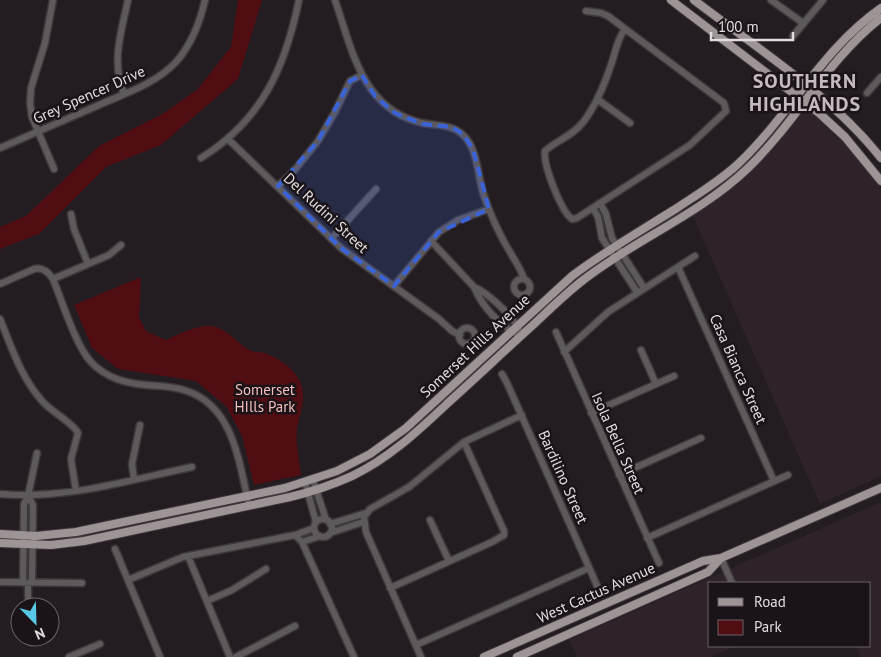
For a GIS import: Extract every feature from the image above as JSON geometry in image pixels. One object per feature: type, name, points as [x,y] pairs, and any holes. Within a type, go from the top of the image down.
[{"type":"main road","points":[[671,0],[805,102],[845,137],[881,181]]},
{"type":"main road","points":[[694,0],[814,91],[853,127],[881,158]]},
{"type":"main road","name":"Somerset Hills Avenue","points":[[0,534],[33,536],[76,532],[305,482],[355,463],[396,436],[572,276],[617,245],[698,195],[728,173],[753,149],[850,32],[881,8]]},
{"type":"main road","name":"Somerset Hills Avenue","points":[[0,543],[33,545],[84,541],[308,492],[353,476],[400,446],[581,281],[731,184],[753,163],[844,53],[866,30],[881,18]]},
{"type":"main road","points":[[698,195],[703,203]]},
{"type":"main road","name":"West Cactus Avenue","points":[[484,657],[703,561],[720,558],[881,488]]},
{"type":"main road","name":"West Cactus Avenue","points":[[517,657],[708,572],[720,558]]},
{"type":"street","points":[[53,0],[45,44],[30,96],[31,114],[54,169]]},
{"type":"street","points":[[124,94],[118,78],[117,66],[128,0]]},
{"type":"street","name":"Grey Spencer Drive","points":[[0,148],[146,84],[176,62],[189,44],[205,0]]},
{"type":"street","points":[[201,158],[228,139],[248,118],[276,76],[291,38],[300,0]]},
{"type":"street","points":[[335,0],[362,75],[375,96],[395,113],[405,118],[423,124],[452,127],[463,134],[473,149],[479,179],[489,209],[524,279]]},
{"type":"street","points":[[771,0],[802,23]]},
{"type":"street","points":[[793,36],[823,0]]},
{"type":"street","points":[[586,11],[601,12],[625,29],[724,103],[726,111],[690,144],[577,218],[572,219],[568,216],[555,191],[546,164],[545,151],[577,129],[584,121],[597,99],[612,63],[616,44],[625,29]]},
{"type":"street","points":[[278,186],[294,171],[318,141],[350,81],[362,75]]},
{"type":"street","points":[[867,93],[880,81]]},
{"type":"street","points":[[597,99],[630,123]]},
{"type":"street","name":"Del Rudini Street","points":[[228,139],[352,258],[394,286],[439,319],[452,331],[460,335]]},
{"type":"street","points":[[331,239],[376,189]]},
{"type":"street","points":[[600,203],[606,214],[611,234],[644,288]]},
{"type":"street","points":[[592,208],[598,218],[602,238],[637,292]]},
{"type":"street","points":[[394,286],[439,232],[452,223],[489,209]]},
{"type":"street","points":[[71,214],[74,230],[88,264]]},
{"type":"street","points":[[432,241],[474,287],[494,318],[514,329],[521,336]]},
{"type":"street","points":[[53,279],[109,255],[121,245]]},
{"type":"street","points":[[564,352],[608,312],[695,256]]},
{"type":"street","name":"Casa Bianca Street","points":[[678,267],[774,481]]},
{"type":"street","points":[[0,284],[34,269],[42,269],[53,279],[81,347],[90,361],[101,371],[126,382],[168,386],[187,391],[201,398],[215,409],[226,424],[233,440],[249,505]]},
{"type":"street","points":[[474,287],[484,291],[505,309],[514,329]]},
{"type":"street","points":[[0,319],[19,367],[34,391],[64,421],[76,428],[78,433],[71,459],[76,491]]},
{"type":"street","name":"Isola Bella Street","points":[[556,332],[659,563]]},
{"type":"street","points":[[641,350],[656,384]]},
{"type":"street","name":"Bardilino Street","points":[[502,374],[599,590]]},
{"type":"street","points":[[591,413],[674,376]]},
{"type":"street","points":[[128,580],[188,556],[330,534],[364,517],[408,487],[464,442],[522,416]]},
{"type":"street","points":[[134,479],[132,464],[140,425]]},
{"type":"street","points":[[619,475],[702,438]]},
{"type":"street","points":[[390,588],[504,535],[504,531],[464,442]]},
{"type":"street","points":[[28,597],[24,544],[24,504],[28,496],[36,453]]},
{"type":"street","points":[[0,494],[48,495],[192,467]]},
{"type":"street","points":[[647,538],[788,475]]},
{"type":"street","points":[[313,480],[328,522],[332,528],[330,534]]},
{"type":"street","points":[[305,482],[316,533],[320,536]]},
{"type":"street","points":[[28,496],[33,505],[33,545],[28,583]]},
{"type":"street","points":[[299,538],[322,520],[328,522],[364,517]]},
{"type":"street","points":[[364,517],[366,532],[421,657]]},
{"type":"street","points":[[430,520],[449,561]]},
{"type":"street","points":[[299,538],[354,657]]},
{"type":"street","points":[[115,549],[160,657]]},
{"type":"street","points":[[188,556],[230,657]]},
{"type":"street","points":[[720,558],[732,582]]},
{"type":"street","points":[[416,645],[590,568]]},
{"type":"street","points":[[206,601],[232,590],[266,569]]},
{"type":"street","points":[[0,582],[82,583]]},
{"type":"street","points":[[236,657],[295,626]]},
{"type":"street","points":[[69,657],[100,644]]},
{"type":"highlighted area","points":[[362,75],[375,96],[395,113],[423,124],[452,127],[463,134],[473,149],[489,209],[439,232],[394,286],[341,248],[278,186],[318,141],[350,81]]},
{"type":"shaded area","points":[[806,110],[813,114],[838,138],[863,165],[881,189],[881,476],[820,504],[692,214],[717,197],[800,113]]},
{"type":"shaded area","points":[[881,502],[881,657],[861,657],[856,647],[871,647],[871,582],[708,582],[708,647],[734,647],[711,657],[577,657],[569,640]]},
{"type":"green space","points":[[238,0],[262,0],[238,79],[161,145],[106,167],[39,234],[0,249],[0,227],[26,216],[99,146],[162,114],[197,90],[231,47]]},
{"type":"green space","name":"Somerset HIlls Park","points":[[141,277],[139,317],[146,331],[166,340],[182,332],[204,326],[216,327],[222,329],[252,351],[264,353],[275,358],[295,374],[303,390],[297,434],[301,475],[254,485],[242,436],[226,406],[196,381],[118,369],[92,348],[74,305]]},
{"type":"district","name":"SOUTHERN HIGHLANDS","points":[[805,92]]}]
